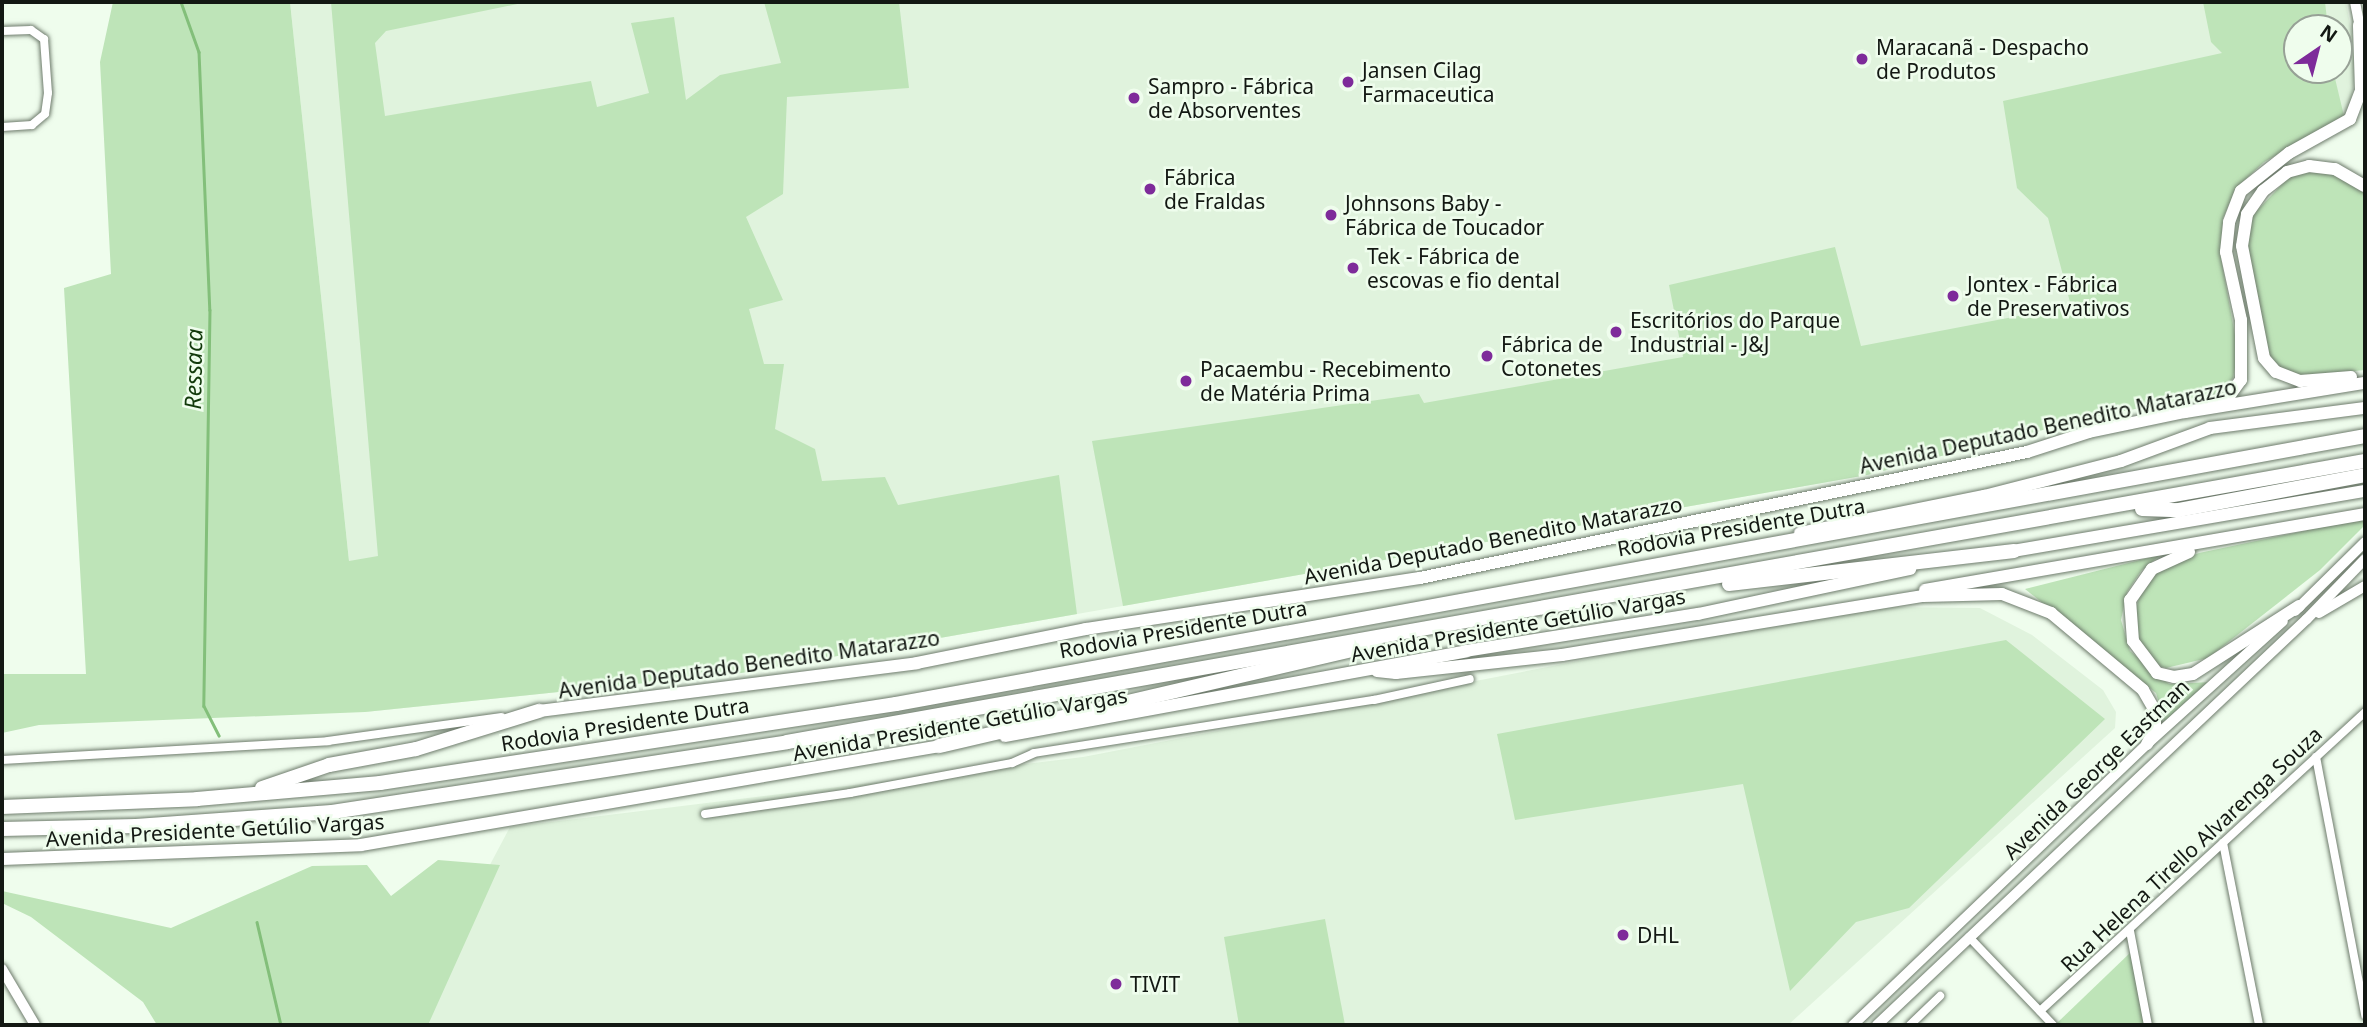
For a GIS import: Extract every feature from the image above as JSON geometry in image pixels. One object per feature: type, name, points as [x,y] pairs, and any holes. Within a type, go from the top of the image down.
[{"type":"highway","name":"Rodovia Presidente Dutra","points":[[2,807],[241,796],[380,783],[896,704],[2365,436]]},
{"type":"highway","name":"Rodovia Presidente Dutra","points":[[2,830],[148,825],[346,810],[787,742],[1675,587],[2365,461]]},
{"type":"highway","points":[[2109,509],[2178,510],[2365,475]]},
{"type":"highway","points":[[1675,587],[1771,583],[2014,551]]},
{"type":"highway","points":[[939,746],[1327,658],[1446,626]]},
{"type":"highway","points":[[241,796],[329,765],[416,749],[539,712]]},
{"type":"main road","points":[[2355,2],[2365,57]]},
{"type":"main road","points":[[2185,412],[2227,399],[2241,380],[2241,320],[2226,252],[2230,222],[2241,191],[2289,153],[2350,119],[2361,90],[2359,25]]},
{"type":"main road","points":[[2365,186],[2335,169],[2309,166],[2287,172],[2247,214],[2242,246],[2264,358],[2276,372],[2300,381],[2365,376]]},
{"type":"main road","name":"Avenida Deputado Benedito Matarazzo","points":[[539,712],[917,663],[1086,629],[1420,578],[2027,452],[2090,432],[2185,412],[2365,383]]},
{"type":"main road","points":[[1751,546],[1837,523],[1984,495],[2121,461],[2210,428],[2365,408]]},
{"type":"main road","points":[[2014,551],[2365,491]]},
{"type":"main road","points":[[1857,607],[1958,581],[2204,545],[2365,514]]},
{"type":"main road","name":"Avenida George Eastman","points":[[1877,1025],[2307,619],[2359,559],[2365,542]]},
{"type":"main road","points":[[2204,545],[2152,569],[2130,600],[2133,641],[2157,673],[2174,677],[2193,674],[2299,606]]},
{"type":"main road","name":"Avenida Presidente Getúlio Vargas","points":[[2,859],[361,845],[939,746],[1365,669],[1698,614],[1917,567],[2014,551]]},
{"type":"main road","name":"Avenida George Eastman","points":[[1853,1025],[2147,744],[2299,606],[2359,559]]},
{"type":"main road","points":[[2307,619],[2365,586]]},
{"type":"main road","points":[[1365,669],[1396,673],[1562,655],[1857,607],[1979,592],[2025,599],[2091,643],[2143,690],[2155,711],[2155,729],[2147,744]]},
{"type":"main road","points":[[2,969],[35,1025]]},
{"type":"street","points":[[2,31],[31,30],[44,39],[48,93],[45,114],[32,125],[2,127]]},
{"type":"street","points":[[705,814],[850,793],[1012,763],[1034,753],[1374,700],[1470,679]]},
{"type":"street","points":[[2,760],[328,741],[539,712]]},
{"type":"street","name":"Rua Helena Tirello Alvarenga Souza","points":[[2040,1011],[2365,712]]},
{"type":"street","points":[[2316,757],[2365,1015]]},
{"type":"street","points":[[2223,843],[2259,1025]]},
{"type":"street","points":[[2130,931],[2148,1025]]},
{"type":"street","points":[[1969,937],[2053,1025]]},
{"type":"street","points":[[1910,1025],[1940,996]]},
{"type":"shaded area","points":[[290,2],[2346,2],[2348,14],[2283,14],[2283,84],[2353,84],[2353,41],[2357,63],[2350,106],[2344,116],[2264,162],[2236,188],[2223,218],[2220,254],[2234,321],[2233,378],[2220,393],[2098,416],[1867,475],[741,673],[365,712]]},
{"type":"shaded area","points":[[1881,607],[1980,608],[2032,635],[2103,690],[2116,712],[2115,728],[1788,1025],[405,1025],[510,827],[1083,757],[1718,634]]},
{"type":"green space","points":[[113,2],[290,2],[349,561],[378,556],[331,2],[527,2],[386,31],[375,43],[385,116],[591,81],[597,107],[649,93],[631,23],[674,17],[686,100],[720,75],[781,63],[764,2],[899,2],[909,88],[787,97],[783,194],[746,217],[783,300],[749,309],[764,364],[784,364],[775,429],[815,449],[822,481],[885,477],[898,505],[1059,475],[1077,614],[741,673],[365,712],[39,725],[2,733],[2,674],[86,674],[64,288],[111,274],[100,62]]},
{"type":"green space","points":[[2203,2],[2325,2],[2326,14],[2283,14],[2283,84],[2336,84],[2344,116],[2264,162],[2236,188],[2223,218],[2220,253],[2238,352],[2233,378],[2220,393],[2098,416],[1867,475],[1123,606],[1092,441],[1419,394],[1424,403],[1683,357],[1669,285],[1835,247],[1861,346],[2071,306],[2048,218],[2017,188],[2003,101],[2222,53],[2211,42]]},
{"type":"green space","points":[[2309,171],[2333,174],[2365,193],[2365,370],[2301,376],[2279,368],[2268,356],[2247,246],[2252,216],[2290,176]]},
{"type":"green space","points":[[2365,518],[2365,525],[2320,570],[2208,658],[2166,668],[2159,666],[2138,639],[2135,613],[2140,595],[2156,573],[2178,561],[2199,553]]},
{"type":"green space","points":[[2160,555],[2141,571],[2127,592],[2121,620],[2130,651],[2169,684],[2212,682],[2165,723],[2156,693],[2025,589]]},
{"type":"green space","points":[[2006,640],[2105,719],[1909,908],[1856,922],[1790,991],[1743,784],[1515,820],[1497,734]]},
{"type":"green space","points":[[438,860],[500,865],[428,1025],[157,1025],[143,1002],[31,917],[2,903],[2,891],[171,928],[312,866],[367,865],[391,896]]},
{"type":"green space","points":[[1325,919],[1345,1025],[1239,1025],[1224,937]]},
{"type":"green space","points":[[2132,951],[2145,1025],[2057,1023]]},
{"type":"waterway","name":"Ressaca","points":[[181,2],[199,52],[210,310],[204,706],[219,735]]},
{"type":"waterway","name":"Ressaca","points":[[257,922],[281,1025]]},
{"type":"place","name":"Maracanã - Despacho de Produtos","points":[[1862,59]]},
{"type":"place","name":"Jansen Cilag Farmaceutica","points":[[1348,82]]},
{"type":"place","name":"Sampro - Fábrica de Absorventes","points":[[1134,98]]},
{"type":"place","name":"Fábrica de Fraldas","points":[[1150,189]]},
{"type":"place","name":"Johnsons Baby - Fábrica de Toucador","points":[[1331,215]]},
{"type":"place","name":"Tek - Fábrica de escovas e fio dental","points":[[1353,268]]},
{"type":"place","name":"Jontex - Fábrica de Preservativos","points":[[1953,296]]},
{"type":"place","name":"Escritórios do Parque Industrial - J&J","points":[[1616,332]]},
{"type":"place","name":"Fábrica de Cotonetes","points":[[1487,356]]},
{"type":"place","name":"Pacaembu - Recebimento de Matéria Prima","points":[[1186,381]]},
{"type":"place","name":"DHL","points":[[1623,935]]},
{"type":"place","name":"TIVIT","points":[[1116,984]]}]
